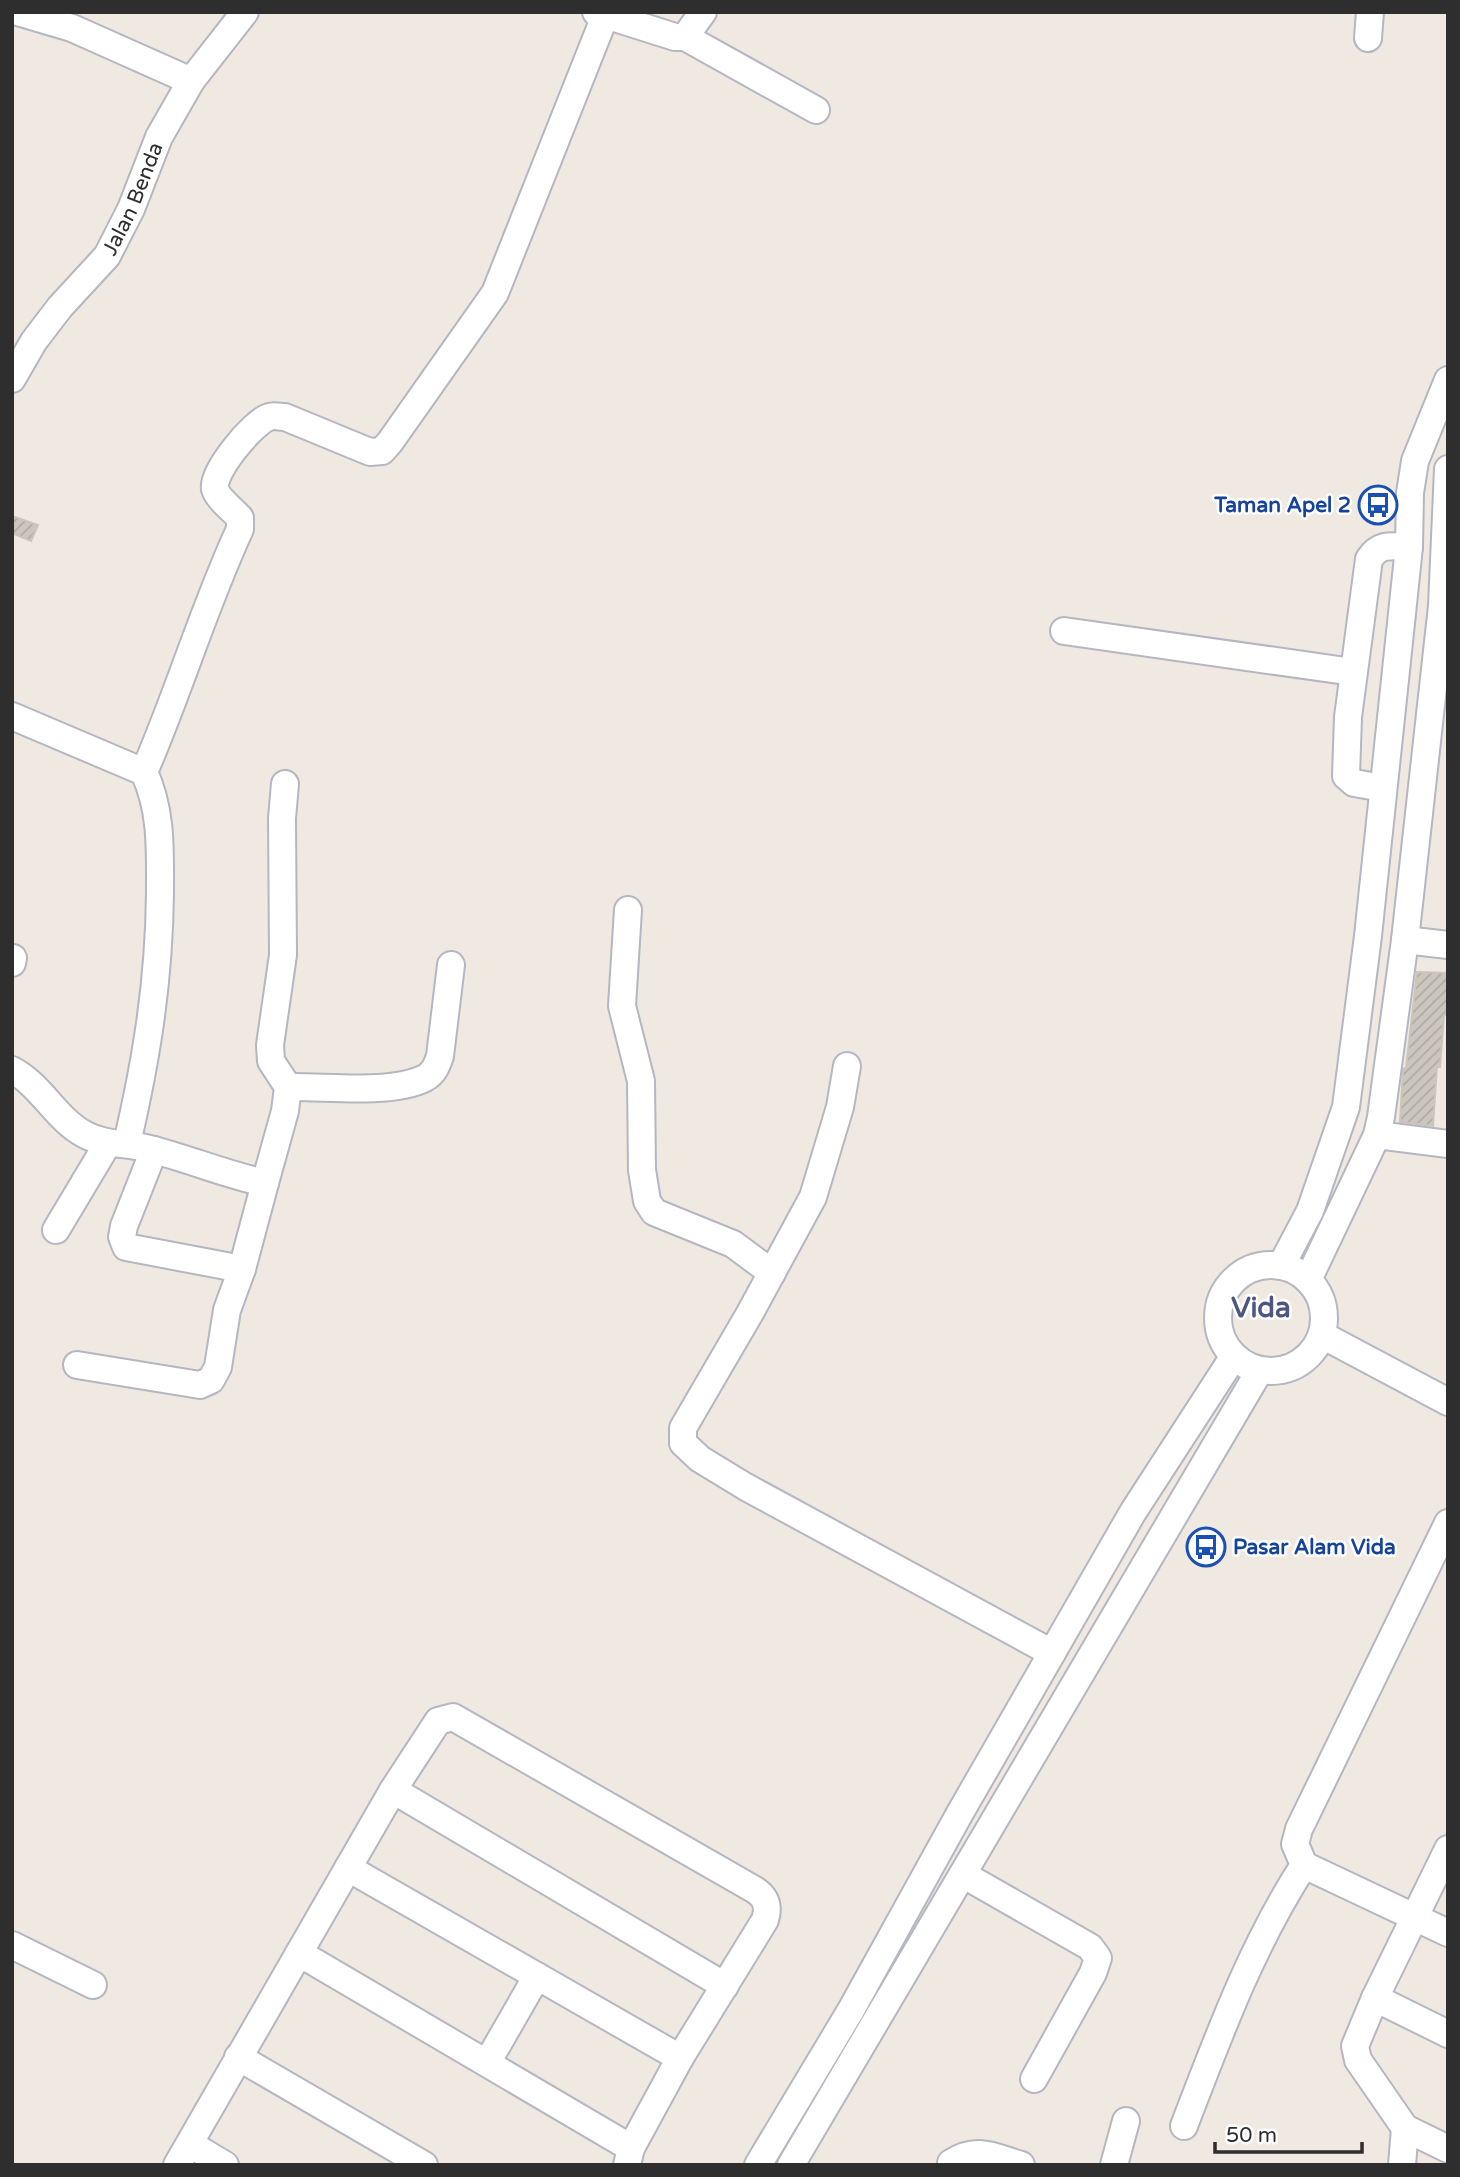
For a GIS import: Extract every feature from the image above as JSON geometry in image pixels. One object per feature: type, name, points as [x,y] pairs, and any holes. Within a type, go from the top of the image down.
[{"type":"street","name":"Jalan Benda","points":[[13,376],[60,307],[107,256],[131,209],[159,137],[191,81],[245,12]]},
{"type":"street","points":[[685,37],[703,12]]},
{"type":"street","points":[[29,14],[72,28],[191,81]]},
{"type":"street","points":[[144,772],[176,698],[198,627],[240,529],[240,518],[216,492],[214,479],[220,467],[260,422],[271,416],[285,417],[370,452],[382,451],[390,442],[495,293],[601,14],[675,37],[685,37],[816,110]]},
{"type":"street","points":[[1282,1266],[1310,1211],[1346,1107],[1409,547],[1415,461],[1448,380]]},
{"type":"street","points":[[1308,1280],[1375,1138],[1405,940],[1442,606],[1447,473],[1415,461]]},
{"type":"street","points":[[1383,788],[1354,783],[1346,776],[1353,672],[1370,559],[1376,549],[1386,546],[1409,547]]},
{"type":"street","points":[[1064,631],[1353,672]]},
{"type":"street","points":[[12,716],[144,772],[156,798],[159,820],[159,962],[150,1039],[117,1143],[56,1230]]},
{"type":"street","points":[[77,1365],[200,1385],[211,1380],[218,1367],[227,1310],[242,1269],[285,1111],[288,1087],[271,1061],[270,1045],[283,955],[282,818],[285,784]]},
{"type":"street","points":[[628,910],[622,998],[642,1089],[642,1170],[647,1201],[654,1212],[733,1244],[772,1273]]},
{"type":"street","points":[[1405,940],[1448,945]]},
{"type":"street","points":[[288,1087],[398,1086],[426,1077],[435,1070],[440,1056],[450,965]]},
{"type":"street","points":[[847,1066],[840,1107],[813,1197],[682,1428],[687,1448],[746,1487],[1052,1653]]},
{"type":"street","points":[[12,1070],[40,1091],[71,1125],[85,1135],[154,1150],[226,1175],[265,1183]]},
{"type":"street","points":[[1338,1132],[1448,1144]]},
{"type":"street","points":[[154,1150],[124,1226],[122,1237],[126,1247],[242,1269]]},
{"type":"street","points":[[1282,1266],[1308,1280],[1323,1306],[1322,1335],[1314,1350],[1297,1364],[1275,1371],[1260,1370],[1234,1356],[1224,1344],[1218,1315],[1228,1287],[1252,1269],[1282,1266]]},
{"type":"street","points":[[1322,1335],[1448,1402]]},
{"type":"street","points":[[758,2165],[851,2010],[1133,1511],[1234,1356]]},
{"type":"street","points":[[791,2165],[1260,1370]]},
{"type":"street","points":[[1448,1524],[1299,1829],[1295,1844],[1304,1865],[1448,1933]]},
{"type":"street","points":[[225,2165],[183,2154],[393,1790],[438,1721],[453,1717],[762,1894],[769,1909],[680,2058],[629,2156],[487,2063],[299,1953]]},
{"type":"street","points":[[393,1790],[725,1986]]},
{"type":"street","points":[[1448,1849],[1375,1998],[1355,2046],[1405,2128],[1448,2149]]},
{"type":"street","points":[[1184,2126],[1222,2026],[1271,1916],[1304,1865]]},
{"type":"street","points":[[348,1868],[680,2058]]},
{"type":"street","points":[[964,1875],[1090,1947],[1098,1958],[1093,1973],[1034,2079]]},
{"type":"street","points":[[12,1945],[93,1985]]},
{"type":"street","points":[[487,2063],[537,1976]]},
{"type":"street","points":[[1375,1998],[1448,2034]]},
{"type":"street","points":[[238,2057],[425,2165]]},
{"type":"street","points":[[1114,2165],[1126,2120]]},
{"type":"street","points":[[1402,2165],[1405,2128]]},
{"type":"street","points":[[951,2162],[966,2153],[980,2153],[1021,2165]]},
{"type":"building","points":[[12,516],[38,525],[31,541],[12,533]]},
{"type":"building","points":[[1417,972],[1448,973],[1448,1003],[1444,1015],[1440,1067],[1437,1067],[1433,1126],[1400,1122],[1403,1069],[1406,1068]]},
{"type":"place","name":"Taman Apel 2","points":[[1378,505]]},
{"type":"place","name":"Pasar Alam Vida","points":[[1206,1547]]},
{"type":"district","name":"Vida","points":[[1261,1308]]}]
